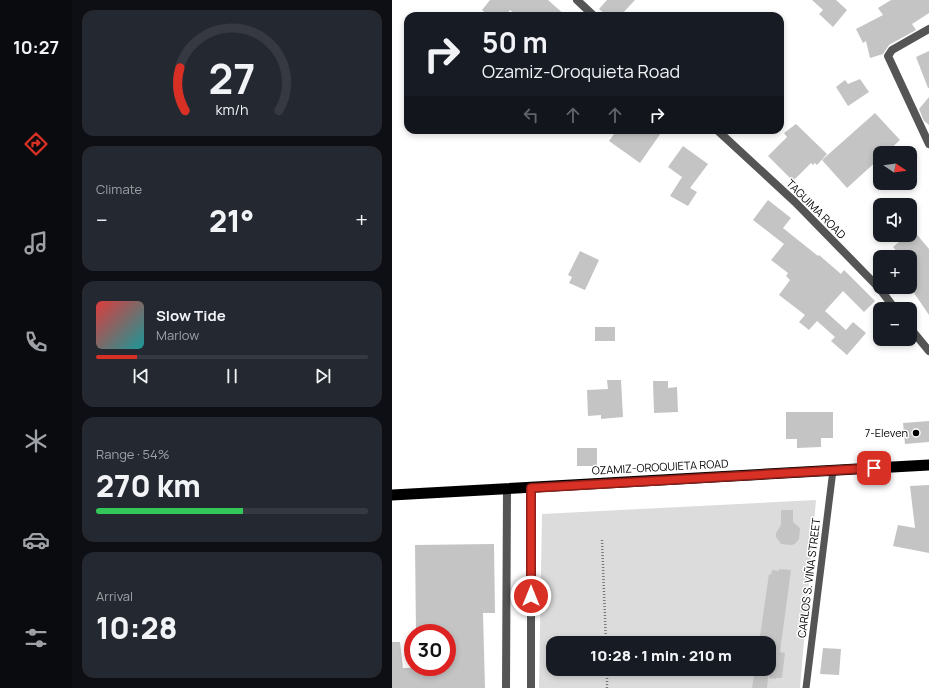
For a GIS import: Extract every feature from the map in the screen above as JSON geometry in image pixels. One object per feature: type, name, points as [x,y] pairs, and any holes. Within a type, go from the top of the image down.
[{"type":"highway","name":"OZAMIZ-OROQUIETA ROAD","points":[[392,496],[929,465]]},
{"type":"street","points":[[577,0],[590,12]]},
{"type":"street","points":[[929,29],[892,50],[888,56],[929,144]]},
{"type":"street","name":"TAGUIMA ROAD","points":[[721,134],[795,202],[880,289],[890,302]]},
{"type":"street","points":[[917,336],[929,351]]},
{"type":"street","points":[[531,488],[531,688]]},
{"type":"street","points":[[506,688],[507,489]]},
{"type":"lane","name":"CARLOS S. VIÑA STREET","points":[[806,688],[833,470]]},
{"type":"path","points":[[602,540],[606,636]]},
{"type":"path","points":[[606,676],[607,688]]},
{"type":"shaded area","points":[[816,500],[800,688],[539,688],[542,514]]},
{"type":"building","points":[[490,0],[548,0],[562,12],[512,12],[510,10],[509,12],[484,12],[482,10]]},
{"type":"building","points":[[607,0],[635,0],[624,12],[602,12],[599,9]]},
{"type":"building","points":[[812,0],[836,0],[847,10],[833,27],[819,14],[823,10]]},
{"type":"building","points":[[891,0],[929,0],[929,13],[912,24],[916,30],[889,45],[883,54],[870,58],[866,41],[863,43],[856,29],[883,15],[878,8]]},
{"type":"building","points":[[929,51],[929,88],[928,88],[916,57]]},
{"type":"building","points":[[860,79],[869,92],[848,106],[836,87],[845,80],[848,84]]},
{"type":"building","points":[[929,97],[929,125],[924,121],[919,109]]},
{"type":"building","points":[[875,113],[900,140],[894,146],[873,146],[873,164],[847,188],[822,160]]},
{"type":"building","points":[[796,124],[827,154],[817,165],[815,163],[813,165],[811,163],[793,181],[768,156],[787,137],[784,133]]},
{"type":"building","points":[[614,134],[660,134],[640,163],[609,141]]},
{"type":"building","points":[[683,146],[708,164],[690,188],[697,192],[688,206],[670,196],[682,177],[668,167]]},
{"type":"building","points":[[768,200],[791,218],[783,228],[818,256],[819,255],[841,274],[844,270],[875,301],[864,312],[843,291],[825,311],[846,330],[853,322],[866,333],[847,355],[831,341],[835,337],[817,321],[809,330],[799,322],[805,315],[779,295],[790,280],[786,276],[788,273],[771,260],[784,244],[753,220]]},
{"type":"building","points":[[917,235],[929,249],[929,315],[915,294],[917,294],[917,250],[896,250],[893,247],[899,242],[917,242]]},
{"type":"building","points":[[580,251],[599,260],[585,290],[569,283],[572,277],[568,275]]},
{"type":"building","points":[[595,327],[615,327],[615,341],[595,341]]},
{"type":"building","points":[[607,380],[621,380],[623,417],[601,419],[601,415],[588,416],[587,390],[608,389]]},
{"type":"building","points":[[653,381],[668,381],[668,388],[677,387],[678,412],[654,413]]},
{"type":"building","points":[[786,412],[833,412],[833,438],[821,438],[821,447],[797,448],[797,439],[786,439]]},
{"type":"building","name":"7-Eleven","points":[[929,421],[929,442],[905,444],[903,423]]},
{"type":"building","points":[[577,448],[597,448],[597,466],[577,466]]},
{"type":"building","points":[[929,485],[929,553],[893,546],[898,525],[915,528],[910,486]]},
{"type":"building","points":[[781,510],[793,510],[793,522],[800,528],[799,539],[792,545],[781,544],[776,537],[776,533],[781,525]]},
{"type":"building","points":[[494,544],[495,613],[483,613],[485,688],[392,688],[392,642],[400,642],[404,676],[456,676],[456,624],[416,624],[415,545]]},
{"type":"building","points":[[779,569],[791,570],[780,652],[785,653],[782,678],[776,679],[769,678],[769,676],[776,676],[776,636],[760,636],[769,574],[771,575],[772,570],[779,571]]},
{"type":"building","points":[[823,648],[841,649],[839,675],[820,674]]},
{"type":"building","points":[[754,676],[768,676],[767,688],[752,688]]},
{"type":"place","name":"7-Eleven","points":[[916,433]]},
{"type":"route","points":[[531,596],[531,488],[874,468]]}]
